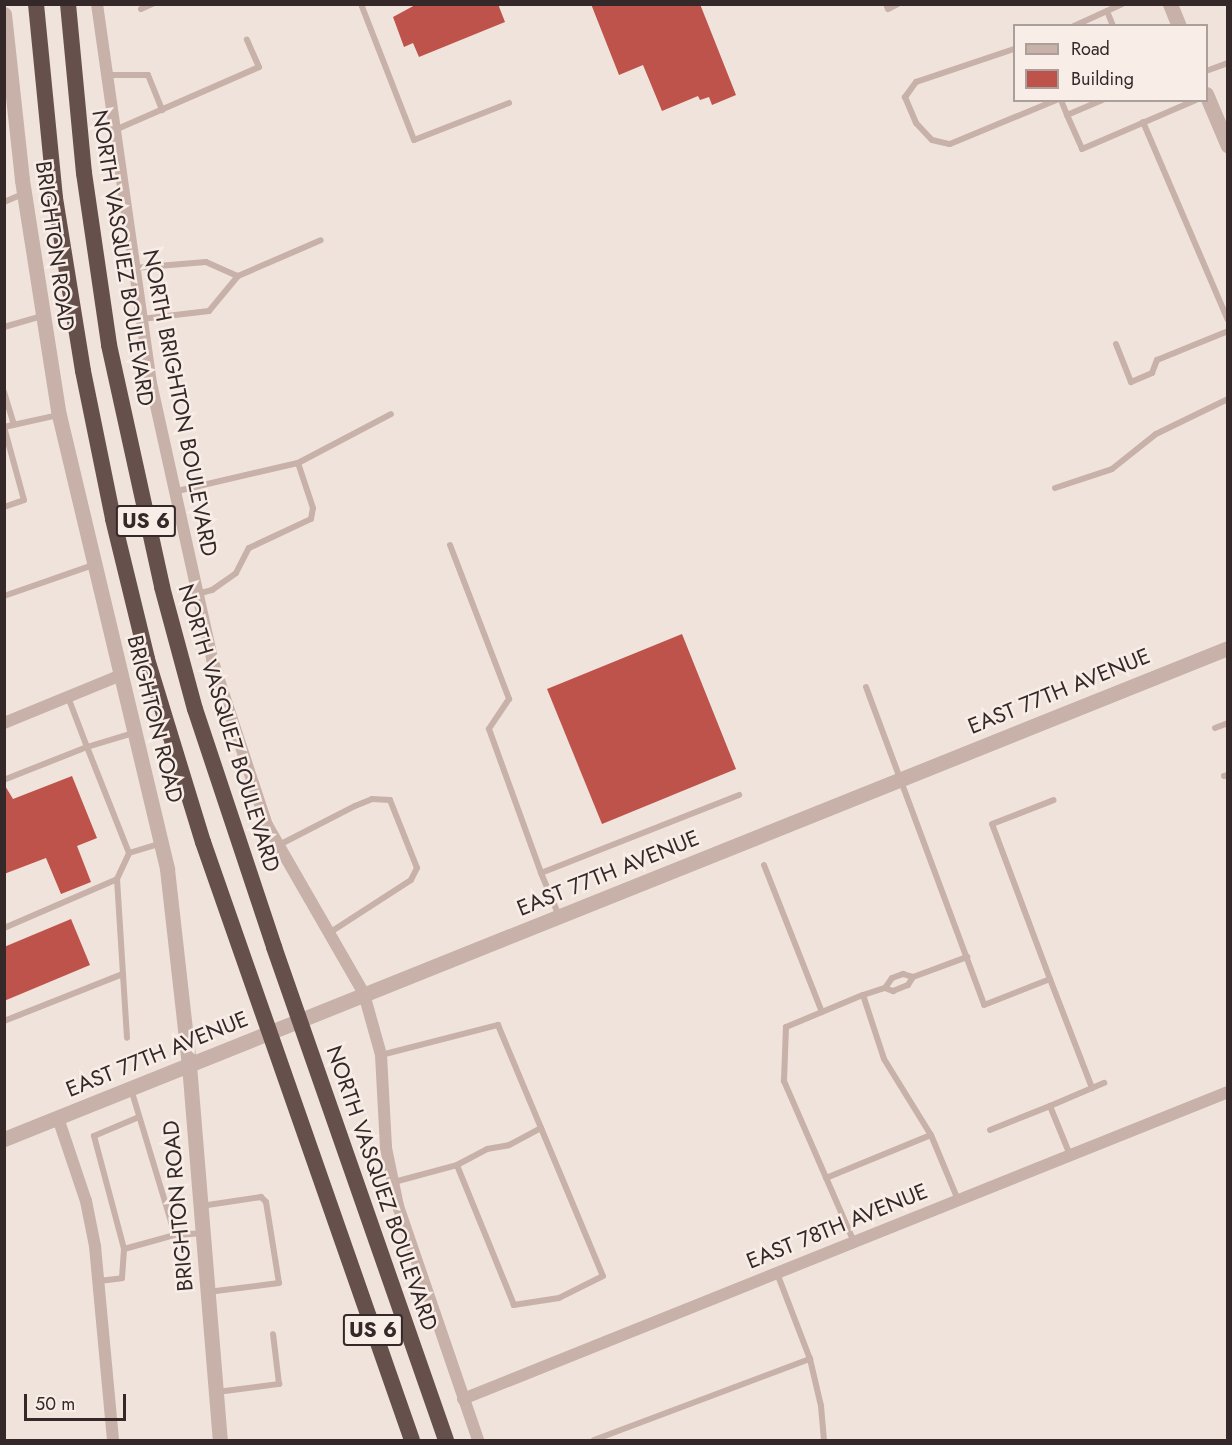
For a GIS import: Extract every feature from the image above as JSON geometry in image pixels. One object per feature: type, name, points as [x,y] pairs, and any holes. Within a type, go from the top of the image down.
[{"type":"highway","name":"US 6","points":[[36,4],[55,198],[83,371],[113,519],[176,757],[269,1033],[412,1440]]},
{"type":"highway","name":"NORTH VASQUEZ BOULEVARD","points":[[68,4],[94,246],[109,345],[140,496],[195,709],[446,1440]]},
{"type":"street","name":"NORTH BRIGHTON BOULEVARD","points":[[97,4],[104,75],[140,319],[172,492],[196,594],[244,763],[277,846],[364,994],[381,1055],[386,1148],[405,1232],[478,1440]]},
{"type":"street","points":[[1170,4],[1178,24]]},
{"type":"street","name":"BRIGHTON ROAD","points":[[4,14],[24,194],[59,415],[93,565],[162,842],[189,1065],[220,1440]]},
{"type":"street","points":[[1206,102],[1227,146]]},
{"type":"street","name":"EAST 77TH AVENUE","points":[[4,1139],[1227,648]]},
{"type":"street","points":[[4,723],[121,675]]},
{"type":"street","name":"EAST 78TH AVENUE","points":[[463,1399],[1227,1092]]},
{"type":"street","points":[[57,1118],[86,1201],[99,1281],[113,1440]]},
{"type":"lane","points":[[141,9],[152,4]]},
{"type":"lane","points":[[361,4],[414,140],[509,103]]},
{"type":"lane","points":[[886,4],[888,9],[898,4]]},
{"type":"lane","points":[[1078,24],[1122,4]]},
{"type":"lane","points":[[1107,11],[1112,24]]},
{"type":"lane","points":[[112,131],[259,67],[247,40]]},
{"type":"lane","points":[[1013,49],[916,82],[905,97],[916,123],[932,140],[950,144],[1054,102]]},
{"type":"lane","points":[[1208,70],[1227,63]]},
{"type":"lane","points":[[104,75],[148,75],[162,110]]},
{"type":"lane","points":[[1060,102],[1082,149],[1192,102]]},
{"type":"lane","points":[[1067,115],[1098,102]]},
{"type":"lane","points":[[1143,122],[1227,320]]},
{"type":"lane","points":[[4,202],[24,194]]},
{"type":"lane","points":[[140,319],[209,311],[238,276],[321,240]]},
{"type":"lane","points":[[132,268],[206,262],[238,276]]},
{"type":"lane","points":[[4,327],[42,316]]},
{"type":"lane","points":[[1116,344],[1131,382],[1152,373],[1157,360],[1227,331]]},
{"type":"lane","points":[[4,392],[14,425]]},
{"type":"lane","points":[[1055,488],[1112,469],[1156,434],[1227,399]]},
{"type":"lane","points":[[172,492],[298,463],[391,414]]},
{"type":"lane","points":[[4,507],[24,500],[4,428],[59,415]]},
{"type":"lane","points":[[196,594],[213,590],[236,573],[249,548],[311,519],[314,508],[298,463]]},
{"type":"lane","points":[[450,545],[509,699],[489,729],[559,916]]},
{"type":"lane","points":[[4,596],[93,565]]},
{"type":"lane","points":[[866,687],[903,778],[984,1005],[1050,979]]},
{"type":"lane","points":[[68,697],[129,853],[117,879],[127,1038]]},
{"type":"lane","points":[[1215,728],[1227,723]]},
{"type":"lane","points":[[6,779],[87,747],[135,732]]},
{"type":"lane","points":[[541,873],[739,795]]},
{"type":"lane","points":[[277,846],[372,799],[390,801],[417,868],[411,880],[329,933]]},
{"type":"lane","points":[[1054,800],[992,824],[1092,1088]]},
{"type":"lane","points":[[129,853],[162,842]]},
{"type":"lane","points":[[764,865],[822,1012]]},
{"type":"lane","points":[[4,928],[117,879]]},
{"type":"lane","points":[[854,1242],[784,1081],[786,1027],[885,988],[892,978],[903,974],[913,977],[967,957]]},
{"type":"lane","points":[[4,1021],[123,974]]},
{"type":"lane","points":[[885,988],[893,991],[908,985],[913,977]]},
{"type":"lane","points":[[863,995],[885,1059],[931,1136],[958,1200]]},
{"type":"lane","points":[[381,1055],[498,1025],[603,1276],[559,1299],[514,1305],[457,1165]]},
{"type":"lane","points":[[990,1130],[1104,1083]]},
{"type":"lane","points":[[130,1088],[176,1235]]},
{"type":"lane","points":[[1050,1106],[1070,1155]]},
{"type":"lane","points":[[99,1281],[123,1278],[124,1249],[94,1136],[139,1116]]},
{"type":"lane","points":[[393,1182],[457,1165],[486,1149],[509,1145],[541,1128]]},
{"type":"lane","points":[[826,1178],[931,1136]]},
{"type":"lane","points":[[201,1206],[261,1197],[266,1202],[279,1283],[208,1292]]},
{"type":"lane","points":[[124,1249],[176,1235],[203,1233]]},
{"type":"lane","points":[[777,1272],[810,1359],[822,1406],[824,1440]]},
{"type":"lane","points":[[216,1392],[279,1384],[273,1334]]},
{"type":"lane","points":[[594,1440],[810,1359]]},
{"type":"building","points":[[417,4],[498,4],[505,22],[419,57],[413,43],[404,47],[393,17]]},
{"type":"building","points":[[591,4],[700,4],[736,95],[712,105],[709,97],[700,100],[698,96],[662,111],[643,65],[619,75]]},
{"type":"building","points":[[682,634],[736,769],[602,824],[547,689]]},
{"type":"building","points":[[72,776],[97,838],[77,846],[91,882],[61,894],[46,858],[4,874],[4,784],[13,799]]},
{"type":"building","points":[[71,919],[90,965],[4,1001],[4,947]]}]
